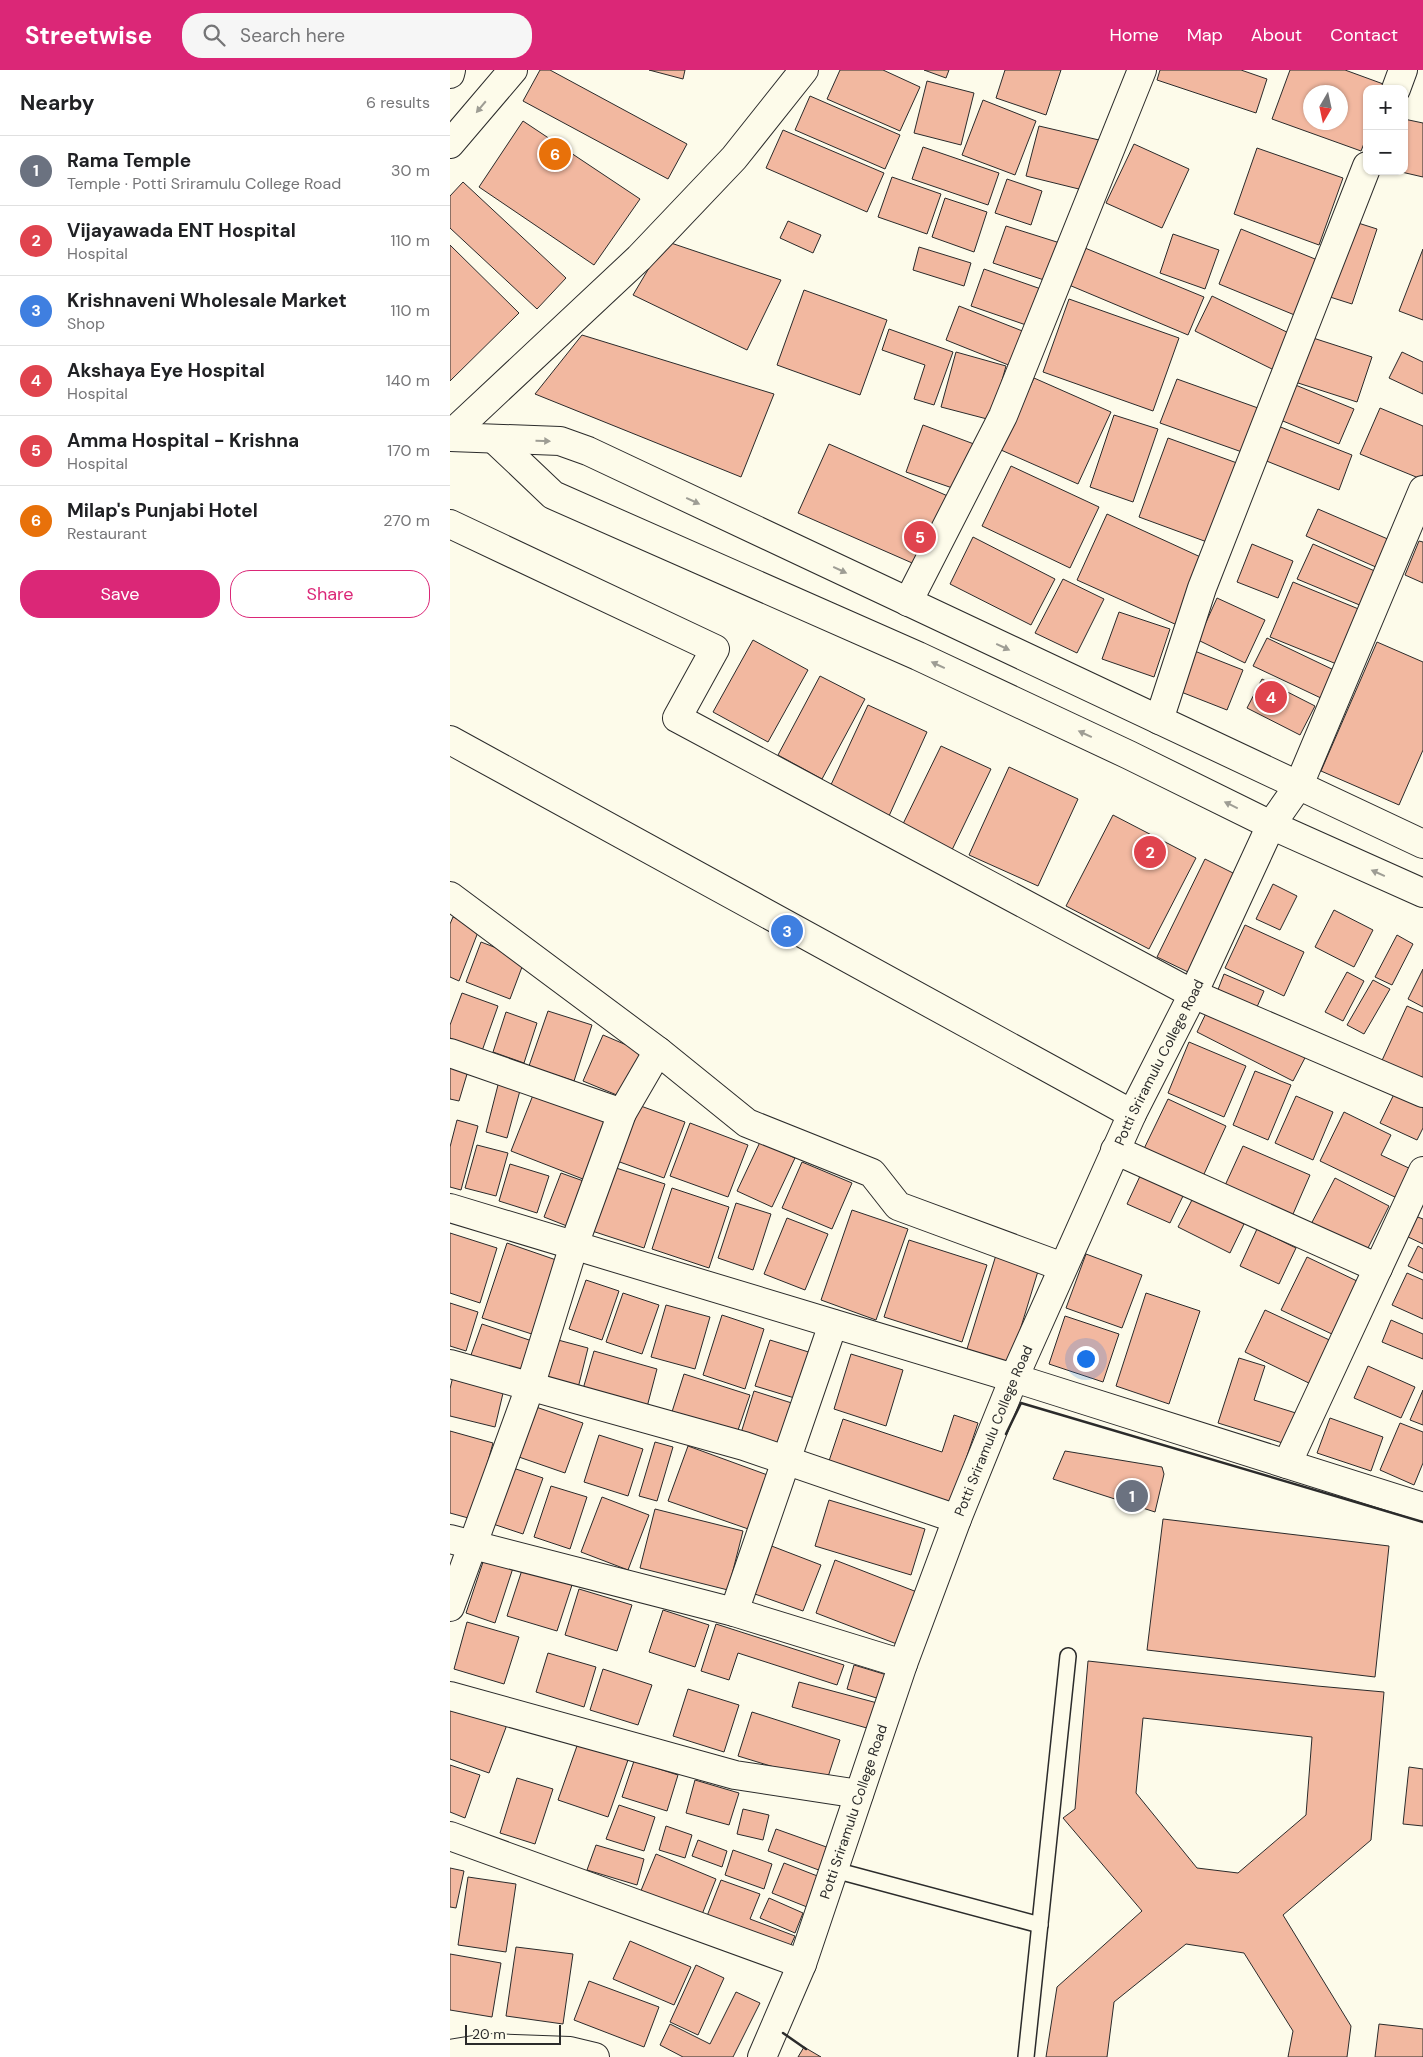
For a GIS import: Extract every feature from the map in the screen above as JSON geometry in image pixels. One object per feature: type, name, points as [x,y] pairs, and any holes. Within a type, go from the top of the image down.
[{"type":"street","points":[[450,144],[513,70]]},
{"type":"street","points":[[450,436],[639,258],[734,158],[804,70]]},
{"type":"street","points":[[908,602],[1003,416],[1142,70]]},
{"type":"street","points":[[1398,85],[1404,70]]},
{"type":"street","points":[[1160,720],[1202,588],[1363,175]]},
{"type":"street","points":[[450,436],[494,440],[560,441],[588,451],[1423,844]]},
{"type":"street","points":[[494,440],[553,495],[918,656],[1129,755],[1271,825],[1423,893]]},
{"type":"street","name":"Potti Sriramulu College Road","points":[[762,2057],[802,1964],[903,1664],[957,1519],[1014,1378],[1132,1114],[1193,994],[1271,825],[1298,786],[1423,490]]},
{"type":"street","points":[[450,524],[715,649],[677,718],[1193,994],[1423,1093]]},
{"type":"street","points":[[450,740],[1132,1114]]},
{"type":"street","points":[[450,896],[658,1051],[747,1123],[872,1173],[898,1206],[1063,1267]]},
{"type":"street","points":[[450,1606],[461,1541],[530,1388],[574,1245],[622,1113],[658,1051]]},
{"type":"street","points":[[450,1054],[622,1113]]},
{"type":"street","points":[[1115,1150],[1378,1268]]},
{"type":"street","points":[[1287,1464],[1423,1171]]},
{"type":"street","points":[[450,1208],[1014,1378],[1287,1464],[1420,1499]]},
{"type":"street","points":[[734,1612],[833,1324]]},
{"type":"street","points":[[450,1364],[530,1388],[744,1446],[957,1519]]},
{"type":"street","points":[[461,1541],[734,1612],[903,1664]]},
{"type":"street","points":[[450,1696],[735,1775],[859,1794]]},
{"type":"street","points":[[450,1836],[802,1964]]},
{"type":"street","points":[[450,2054],[486,2048],[570,2051],[595,2057]]},
{"type":"lane","points":[[1026,2057],[1068,1656]]},
{"type":"lane","points":[[833,1871],[1040,1925]]},
{"type":"building","points":[[540,70],[550,70],[687,144],[668,179],[523,101]]},
{"type":"building","points":[[649,70],[685,70],[683,79]]},
{"type":"building","points":[[840,70],[883,70],[920,87],[900,131],[827,99]]},
{"type":"building","points":[[924,70],[949,70],[946,78]]},
{"type":"building","points":[[1005,70],[1061,70],[1046,115],[996,98]]},
{"type":"building","points":[[1160,70],[1241,70],[1267,79],[1256,113],[1157,80]]},
{"type":"building","points":[[1290,70],[1345,70],[1386,85],[1363,85],[1363,146],[1361,151],[1272,119]]},
{"type":"building","points":[[927,81],[974,93],[961,145],[914,133]]},
{"type":"building","points":[[810,96],[900,135],[885,169],[795,130]]},
{"type":"building","points":[[983,100],[1036,121],[1015,175],[962,155]]},
{"type":"building","points":[[1408,120],[1423,123],[1423,177],[1408,174]]},
{"type":"building","points":[[523,121],[640,199],[594,265],[479,187]]},
{"type":"building","points":[[1039,126],[1099,140],[1087,191],[1026,176]]},
{"type":"building","points":[[783,130],[884,173],[867,212],[766,168]]},
{"type":"building","points":[[1134,144],[1189,169],[1162,228],[1106,203]]},
{"type":"building","points":[[923,147],[999,173],[988,205],[912,179]]},
{"type":"building","points":[[1257,148],[1343,178],[1319,245],[1234,214]]},
{"type":"building","points":[[892,177],[941,194],[927,234],[878,217]]},
{"type":"building","points":[[1007,179],[1042,191],[1031,225],[995,213]]},
{"type":"building","points":[[463,182],[566,278],[537,309],[450,228],[450,196]]},
{"type":"building","points":[[945,198],[987,212],[974,252],[932,237]]},
{"type":"building","points":[[788,221],[821,235],[813,253],[780,238]]},
{"type":"building","points":[[1355,222],[1377,229],[1352,304],[1330,297]]},
{"type":"building","points":[[1006,226],[1060,243],[1047,281],[993,263]]},
{"type":"building","points":[[1241,229],[1320,261],[1297,316],[1219,284]]},
{"type":"building","points":[[1173,234],[1219,250],[1205,289],[1160,273]]},
{"type":"building","points":[[665,241],[781,280],[747,350],[633,295]]},
{"type":"building","points":[[450,245],[519,313],[450,381]]},
{"type":"building","points":[[919,247],[971,263],[964,286],[913,270]]},
{"type":"building","points":[[1085,248],[1204,297],[1188,335],[1069,285]]},
{"type":"building","points":[[1423,249],[1423,320],[1399,311]]},
{"type":"building","points":[[984,269],[1041,289],[1029,326],[971,306]]},
{"type":"building","points":[[804,290],[887,320],[860,395],[777,365]]},
{"type":"building","points":[[1212,296],[1295,336],[1278,372],[1195,331]]},
{"type":"building","points":[[1069,299],[1179,338],[1153,411],[1043,372]]},
{"type":"building","points":[[959,306],[1030,334],[1016,368],[946,340]]},
{"type":"building","points":[[889,329],[953,352],[934,405],[914,399],[925,365],[882,350]]},
{"type":"building","points":[[582,335],[774,394],[741,477],[535,394]]},
{"type":"building","points":[[1310,337],[1372,357],[1357,402],[1295,382]]},
{"type":"building","points":[[956,352],[1006,366],[991,420],[941,407]]},
{"type":"building","points":[[1402,352],[1423,362],[1423,394],[1389,378]]},
{"type":"building","points":[[1034,378],[1111,412],[1078,484],[1001,450]]},
{"type":"building","points":[[1177,379],[1258,408],[1242,452],[1160,423]]},
{"type":"building","points":[[1293,384],[1354,409],[1339,444],[1278,419]]},
{"type":"building","points":[[1380,408],[1423,426],[1423,474],[1421,479],[1360,454]]},
{"type":"building","points":[[1114,415],[1158,429],[1133,502],[1090,487]]},
{"type":"building","points":[[923,425],[982,447],[964,492],[906,472]]},
{"type":"building","points":[[1278,426],[1352,455],[1339,490],[1264,460]]},
{"type":"building","points":[[1168,438],[1237,463],[1207,542],[1139,517]]},
{"type":"building","points":[[829,444],[966,504],[935,573],[798,513]]},
{"type":"building","points":[[1011,466],[1099,507],[1070,568],[982,526]]},
{"type":"building","points":[[1318,509],[1390,540],[1378,568],[1306,536]]},
{"type":"building","points":[[1107,514],[1207,560],[1177,625],[1077,580]]},
{"type":"building","points":[[973,537],[1055,579],[1031,625],[950,584]]},
{"type":"building","points":[[1419,541],[1423,542],[1423,583],[1405,575]]},
{"type":"building","points":[[1252,544],[1293,561],[1278,598],[1237,582]]},
{"type":"building","points":[[1313,544],[1377,572],[1362,606],[1297,579]]},
{"type":"building","points":[[1063,579],[1104,599],[1077,653],[1035,633]]},
{"type":"building","points":[[1293,582],[1361,610],[1339,665],[1270,637]]},
{"type":"building","points":[[1217,598],[1265,620],[1245,663],[1198,640]]},
{"type":"building","points":[[1119,612],[1170,629],[1154,677],[1102,659]]},
{"type":"building","points":[[1267,638],[1336,671],[1323,699],[1253,666]]},
{"type":"building","points":[[753,640],[808,670],[768,742],[713,712]]},
{"type":"building","points":[[1377,642],[1423,662],[1423,750],[1399,805],[1321,771]]},
{"type":"building","points":[[1192,650],[1243,670],[1227,710],[1176,690]]},
{"type":"building","points":[[820,676],[865,699],[822,779],[778,755]]},
{"type":"building","points":[[1262,679],[1315,706],[1300,735],[1247,708]]},
{"type":"building","points":[[868,705],[927,732],[889,816],[829,789]]},
{"type":"building","points":[[941,746],[991,769],[951,852],[901,828]]},
{"type":"building","points":[[1009,767],[1078,799],[1038,886],[969,855]]},
{"type":"building","points":[[1113,815],[1196,858],[1149,949],[1066,906]]},
{"type":"building","points":[[1205,859],[1235,874],[1188,972],[1157,957]]},
{"type":"building","points":[[1273,884],[1297,896],[1280,930],[1256,919]]},
{"type":"building","points":[[1334,910],[1373,930],[1354,967],[1315,947]]},
{"type":"building","points":[[453,917],[480,927],[459,981],[450,977],[450,924]]},
{"type":"building","points":[[1245,925],[1304,952],[1284,996],[1225,968]]},
{"type":"building","points":[[1397,935],[1413,944],[1392,985],[1375,977]]},
{"type":"building","points":[[481,942],[525,959],[510,999],[466,982]]},
{"type":"building","points":[[1423,969],[1423,1007],[1408,999]]},
{"type":"building","points":[[1347,972],[1364,981],[1343,1021],[1325,1012]]},
{"type":"building","points":[[1224,974],[1264,991],[1253,1016],[1214,1000]]},
{"type":"building","points":[[1373,980],[1390,989],[1364,1034],[1347,1025]]},
{"type":"building","points":[[462,993],[498,1006],[482,1051],[450,1038],[450,1025]]},
{"type":"building","points":[[1210,1005],[1307,1054],[1293,1081],[1197,1032]]},
{"type":"building","points":[[1407,1006],[1423,1013],[1423,1088],[1379,1067]]},
{"type":"building","points":[[548,1011],[592,1025],[574,1081],[529,1066]]},
{"type":"building","points":[[506,1012],[537,1023],[524,1063],[493,1052]]},
{"type":"building","points":[[603,1035],[643,1052],[624,1098],[583,1081]]},
{"type":"building","points":[[1189,1042],[1246,1066],[1224,1117],[1168,1093]]},
{"type":"building","points":[[450,1058],[470,1064],[459,1101],[450,1099]]},
{"type":"building","points":[[1255,1071],[1291,1085],[1268,1140],[1233,1125]]},
{"type":"building","points":[[499,1081],[521,1087],[507,1138],[486,1132]]},
{"type":"building","points":[[535,1090],[612,1121],[588,1181],[511,1151]]},
{"type":"building","points":[[1396,1090],[1423,1102],[1423,1128],[1417,1140],[1380,1123]]},
{"type":"building","points":[[1296,1096],[1333,1112],[1313,1160],[1275,1143]]},
{"type":"building","points":[[1168,1099],[1226,1126],[1199,1185],[1140,1157]]},
{"type":"building","points":[[638,1105],[685,1122],[664,1178],[617,1161]]},
{"type":"building","points":[[1344,1112],[1391,1135],[1381,1155],[1413,1170],[1399,1199],[1320,1161]]},
{"type":"building","points":[[457,1120],[478,1126],[461,1190],[450,1187],[450,1147]]},
{"type":"building","points":[[690,1123],[748,1145],[728,1197],[670,1176]]},
{"type":"building","points":[[760,1142],[795,1158],[772,1207],[737,1191]]},
{"type":"building","points":[[477,1145],[508,1153],[496,1196],[465,1188]]},
{"type":"building","points":[[1243,1146],[1310,1175],[1290,1221],[1222,1192]]},
{"type":"building","points":[[802,1162],[852,1183],[832,1229],[782,1208]]},
{"type":"building","points":[[510,1164],[549,1176],[537,1213],[499,1201]]},
{"type":"building","points":[[610,1166],[665,1184],[644,1248],[589,1230]]},
{"type":"building","points":[[561,1173],[589,1183],[572,1228],[544,1217]]},
{"type":"building","points":[[1141,1174],[1184,1194],[1170,1223],[1127,1204]]},
{"type":"building","points":[[1335,1178],[1389,1206],[1364,1256],[1309,1228]]},
{"type":"building","points":[[672,1188],[729,1207],[709,1268],[652,1249]]},
{"type":"building","points":[[1193,1198],[1244,1224],[1230,1253],[1178,1227]]},
{"type":"building","points":[[736,1203],[771,1214],[753,1270],[718,1258]]},
{"type":"building","points":[[852,1210],[908,1229],[876,1320],[821,1300]]},
{"type":"building","points":[[1415,1216],[1423,1219],[1423,1244],[1406,1236]]},
{"type":"building","points":[[787,1218],[828,1234],[805,1290],[764,1274]]},
{"type":"building","points":[[1257,1229],[1296,1248],[1279,1284],[1240,1266]]},
{"type":"building","points":[[450,1233],[497,1248],[480,1303],[450,1293]]},
{"type":"building","points":[[909,1240],[987,1265],[962,1342],[884,1317]]},
{"type":"building","points":[[507,1243],[562,1262],[538,1336],[482,1318]]},
{"type":"building","points":[[1418,1246],[1423,1249],[1423,1273],[1408,1266]]},
{"type":"building","points":[[1086,1254],[1142,1275],[1122,1328],[1066,1308]]},
{"type":"building","points":[[996,1255],[1039,1268],[1010,1363],[967,1349]]},
{"type":"building","points":[[1307,1257],[1359,1282],[1334,1335],[1281,1310]]},
{"type":"building","points":[[1407,1273],[1423,1280],[1423,1319],[1392,1305]]},
{"type":"building","points":[[586,1280],[619,1291],[602,1340],[569,1329]]},
{"type":"building","points":[[623,1293],[659,1305],[642,1354],[606,1342]]},
{"type":"building","points":[[1146,1293],[1200,1311],[1169,1404],[1116,1386]]},
{"type":"building","points":[[450,1303],[478,1312],[466,1351],[450,1346]]},
{"type":"building","points":[[666,1305],[710,1317],[695,1369],[651,1357]]},
{"type":"building","points":[[1265,1310],[1338,1344],[1317,1387],[1245,1352]]},
{"type":"building","points":[[722,1315],[764,1329],[745,1389],[703,1375]]},
{"type":"building","points":[[1065,1316],[1119,1334],[1103,1382],[1049,1364]]},
{"type":"building","points":[[1391,1320],[1423,1334],[1423,1359],[1382,1342]]},
{"type":"building","points":[[482,1324],[535,1342],[524,1374],[471,1355]]},
{"type":"building","points":[[558,1340],[588,1348],[578,1388],[547,1380]]},
{"type":"building","points":[[770,1340],[815,1354],[801,1400],[755,1386]]},
{"type":"building","points":[[594,1351],[657,1369],[647,1407],[583,1389]]},
{"type":"building","points":[[851,1354],[903,1370],[886,1426],[834,1409]]},
{"type":"building","points":[[1239,1358],[1265,1366],[1254,1400],[1299,1414],[1289,1445],[1218,1423]]},
{"type":"building","points":[[1368,1366],[1415,1387],[1401,1418],[1354,1398]]},
{"type":"building","points":[[684,1374],[750,1395],[736,1436],[671,1415]]},
{"type":"building","points":[[453,1376],[504,1389],[495,1427],[450,1416],[450,1389]]},
{"type":"building","points":[[1423,1390],[1423,1425],[1410,1420]]},
{"type":"building","points":[[754,1391],[798,1405],[785,1447],[741,1433]]},
{"type":"building","points":[[533,1406],[583,1423],[565,1473],[516,1456]]},
{"type":"building","points":[[954,1415],[978,1423],[951,1504],[828,1464],[843,1419],[942,1452]]},
{"type":"building","points":[[1330,1418],[1383,1437],[1371,1471],[1317,1453]]},
{"type":"building","points":[[1400,1423],[1423,1432],[1423,1463],[1414,1485],[1380,1470]]},
{"type":"building","points":[[450,1431],[493,1443],[472,1519],[450,1513]]},
{"type":"building","points":[[599,1435],[643,1449],[628,1496],[584,1482]]},
{"type":"building","points":[[655,1442],[673,1447],[657,1501],[639,1496]]},
{"type":"building","points":[[688,1446],[773,1477],[754,1531],[668,1501]]},
{"type":"building","points":[[1065,1451],[1162,1467],[1164,1474],[1155,1512],[1053,1479]]},
{"type":"building","points":[[507,1466],[543,1478],[523,1534],[487,1522]]},
{"type":"building","points":[[551,1486],[587,1497],[570,1549],[534,1537]]},
{"type":"building","points":[[602,1497],[649,1515],[628,1570],[581,1552]]},
{"type":"building","points":[[829,1500],[925,1529],[911,1575],[815,1546]]},
{"type":"building","points":[[655,1509],[743,1531],[728,1590],[640,1568]]},
{"type":"building","points":[[1163,1519],[1389,1546],[1375,1677],[1147,1650]]},
{"type":"building","points":[[769,1545],[821,1565],[803,1611],[752,1593]]},
{"type":"building","points":[[484,1559],[513,1568],[495,1623],[466,1613]]},
{"type":"building","points":[[835,1560],[922,1594],[902,1646],[816,1613]]},
{"type":"building","points":[[522,1570],[572,1585],[557,1631],[507,1616]]},
{"type":"building","points":[[579,1589],[632,1605],[617,1651],[565,1635]]},
{"type":"building","points":[[663,1610],[709,1625],[695,1667],[649,1652]]},
{"type":"building","points":[[467,1622],[519,1637],[504,1684],[454,1669]]},
{"type":"building","points":[[716,1624],[844,1665],[837,1685],[738,1653],[729,1680],[701,1671]]},
{"type":"building","points":[[548,1653],[596,1667],[584,1707],[536,1692]]},
{"type":"building","points":[[1088,1661],[1384,1692],[1371,1840],[1283,1915],[1351,2026],[1347,2057],[1288,2057],[1293,2031],[1244,1953],[1186,1944],[1114,2002],[1107,2057],[1046,2057],[1057,1987],[1142,1911],[1063,1818],[1075,1809]],"holes":[[[1143,1718],[1312,1737],[1306,1815],[1238,1873],[1197,1868],[1136,1793]]]},
{"type":"building","points":[[854,1665],[887,1675],[880,1699],[847,1689]]},
{"type":"building","points":[[603,1669],[652,1685],[638,1725],[590,1710]]},
{"type":"building","points":[[799,1682],[881,1704],[874,1730],[792,1707]]},
{"type":"building","points":[[688,1689],[739,1705],[724,1752],[673,1736]]},
{"type":"building","points":[[450,1701],[508,1722],[489,1773],[450,1759]]},
{"type":"building","points":[[752,1712],[840,1740],[826,1783],[738,1756]]},
{"type":"building","points":[[578,1743],[628,1760],[608,1817],[558,1800]]},
{"type":"building","points":[[634,1761],[678,1775],[667,1811],[622,1797]]},
{"type":"building","points":[[450,1765],[480,1775],[465,1818],[450,1812]]},
{"type":"building","points":[[1409,1767],[1423,1769],[1423,1826],[1403,1824]]},
{"type":"building","points":[[517,1778],[553,1789],[535,1844],[500,1833]]},
{"type":"building","points":[[695,1780],[739,1793],[729,1825],[686,1813]]},
{"type":"building","points":[[619,1805],[655,1817],[644,1851],[606,1839]]},
{"type":"building","points":[[743,1809],[769,1815],[763,1840],[737,1834]]},
{"type":"building","points":[[666,1826],[692,1835],[685,1858],[659,1850]]},
{"type":"building","points":[[776,1829],[832,1849],[824,1872],[768,1851]]},
{"type":"building","points":[[698,1840],[727,1851],[722,1867],[692,1856]]},
{"type":"building","points":[[596,1845],[644,1859],[637,1885],[587,1870]]},
{"type":"building","points":[[733,1850],[772,1864],[764,1889],[725,1875]]},
{"type":"building","points":[[656,1854],[716,1879],[701,1917],[640,1893]]},
{"type":"building","points":[[784,1863],[820,1877],[807,1907],[772,1893]]},
{"type":"building","points":[[450,1868],[464,1871],[456,1908],[450,1907]]},
{"type":"building","points":[[468,1877],[516,1884],[506,1952],[458,1945]]},
{"type":"building","points":[[721,1880],[760,1894],[750,1919],[795,1936],[790,1947],[707,1916]]},
{"type":"building","points":[[769,1898],[803,1913],[795,1933],[760,1918]]},
{"type":"building","points":[[630,1941],[691,1967],[674,2005],[613,1979]]},
{"type":"building","points":[[516,1947],[573,1954],[563,2024],[506,2016]]},
{"type":"building","points":[[450,1954],[501,1963],[492,2017],[450,2010]]},
{"type":"building","points":[[696,1965],[724,1978],[698,2035],[670,2022]]},
{"type":"building","points":[[589,1981],[659,2007],[644,2047],[574,2020]]},
{"type":"building","points":[[736,1992],[760,2003],[733,2057],[683,2057],[660,2045],[670,2024],[710,2044]]},
{"type":"building","points":[[1379,2024],[1423,2029],[1423,2057],[1375,2057]]},
{"type":"building","points":[[804,2047],[821,2057],[798,2057]]},
{"type":"wall","points":[[1006,1434],[1021,1403],[1423,1522]]},
{"type":"wall","points":[[783,2033],[806,2049]]},
{"type":"place","name":"Milap's Punjabi Hotel","points":[[555,154]]},
{"type":"place","name":"Amma Hospital - Krishna","points":[[920,537]]},
{"type":"place","name":"Akshaya Eye Hospital","points":[[1271,697]]},
{"type":"place","name":"Vijayawada ENT Hospital","points":[[1150,852]]},
{"type":"place","name":"Krishnaveni Wholesale Market","points":[[787,931]]},
{"type":"place","name":"Rama Temple","points":[[1132,1496]]}]
